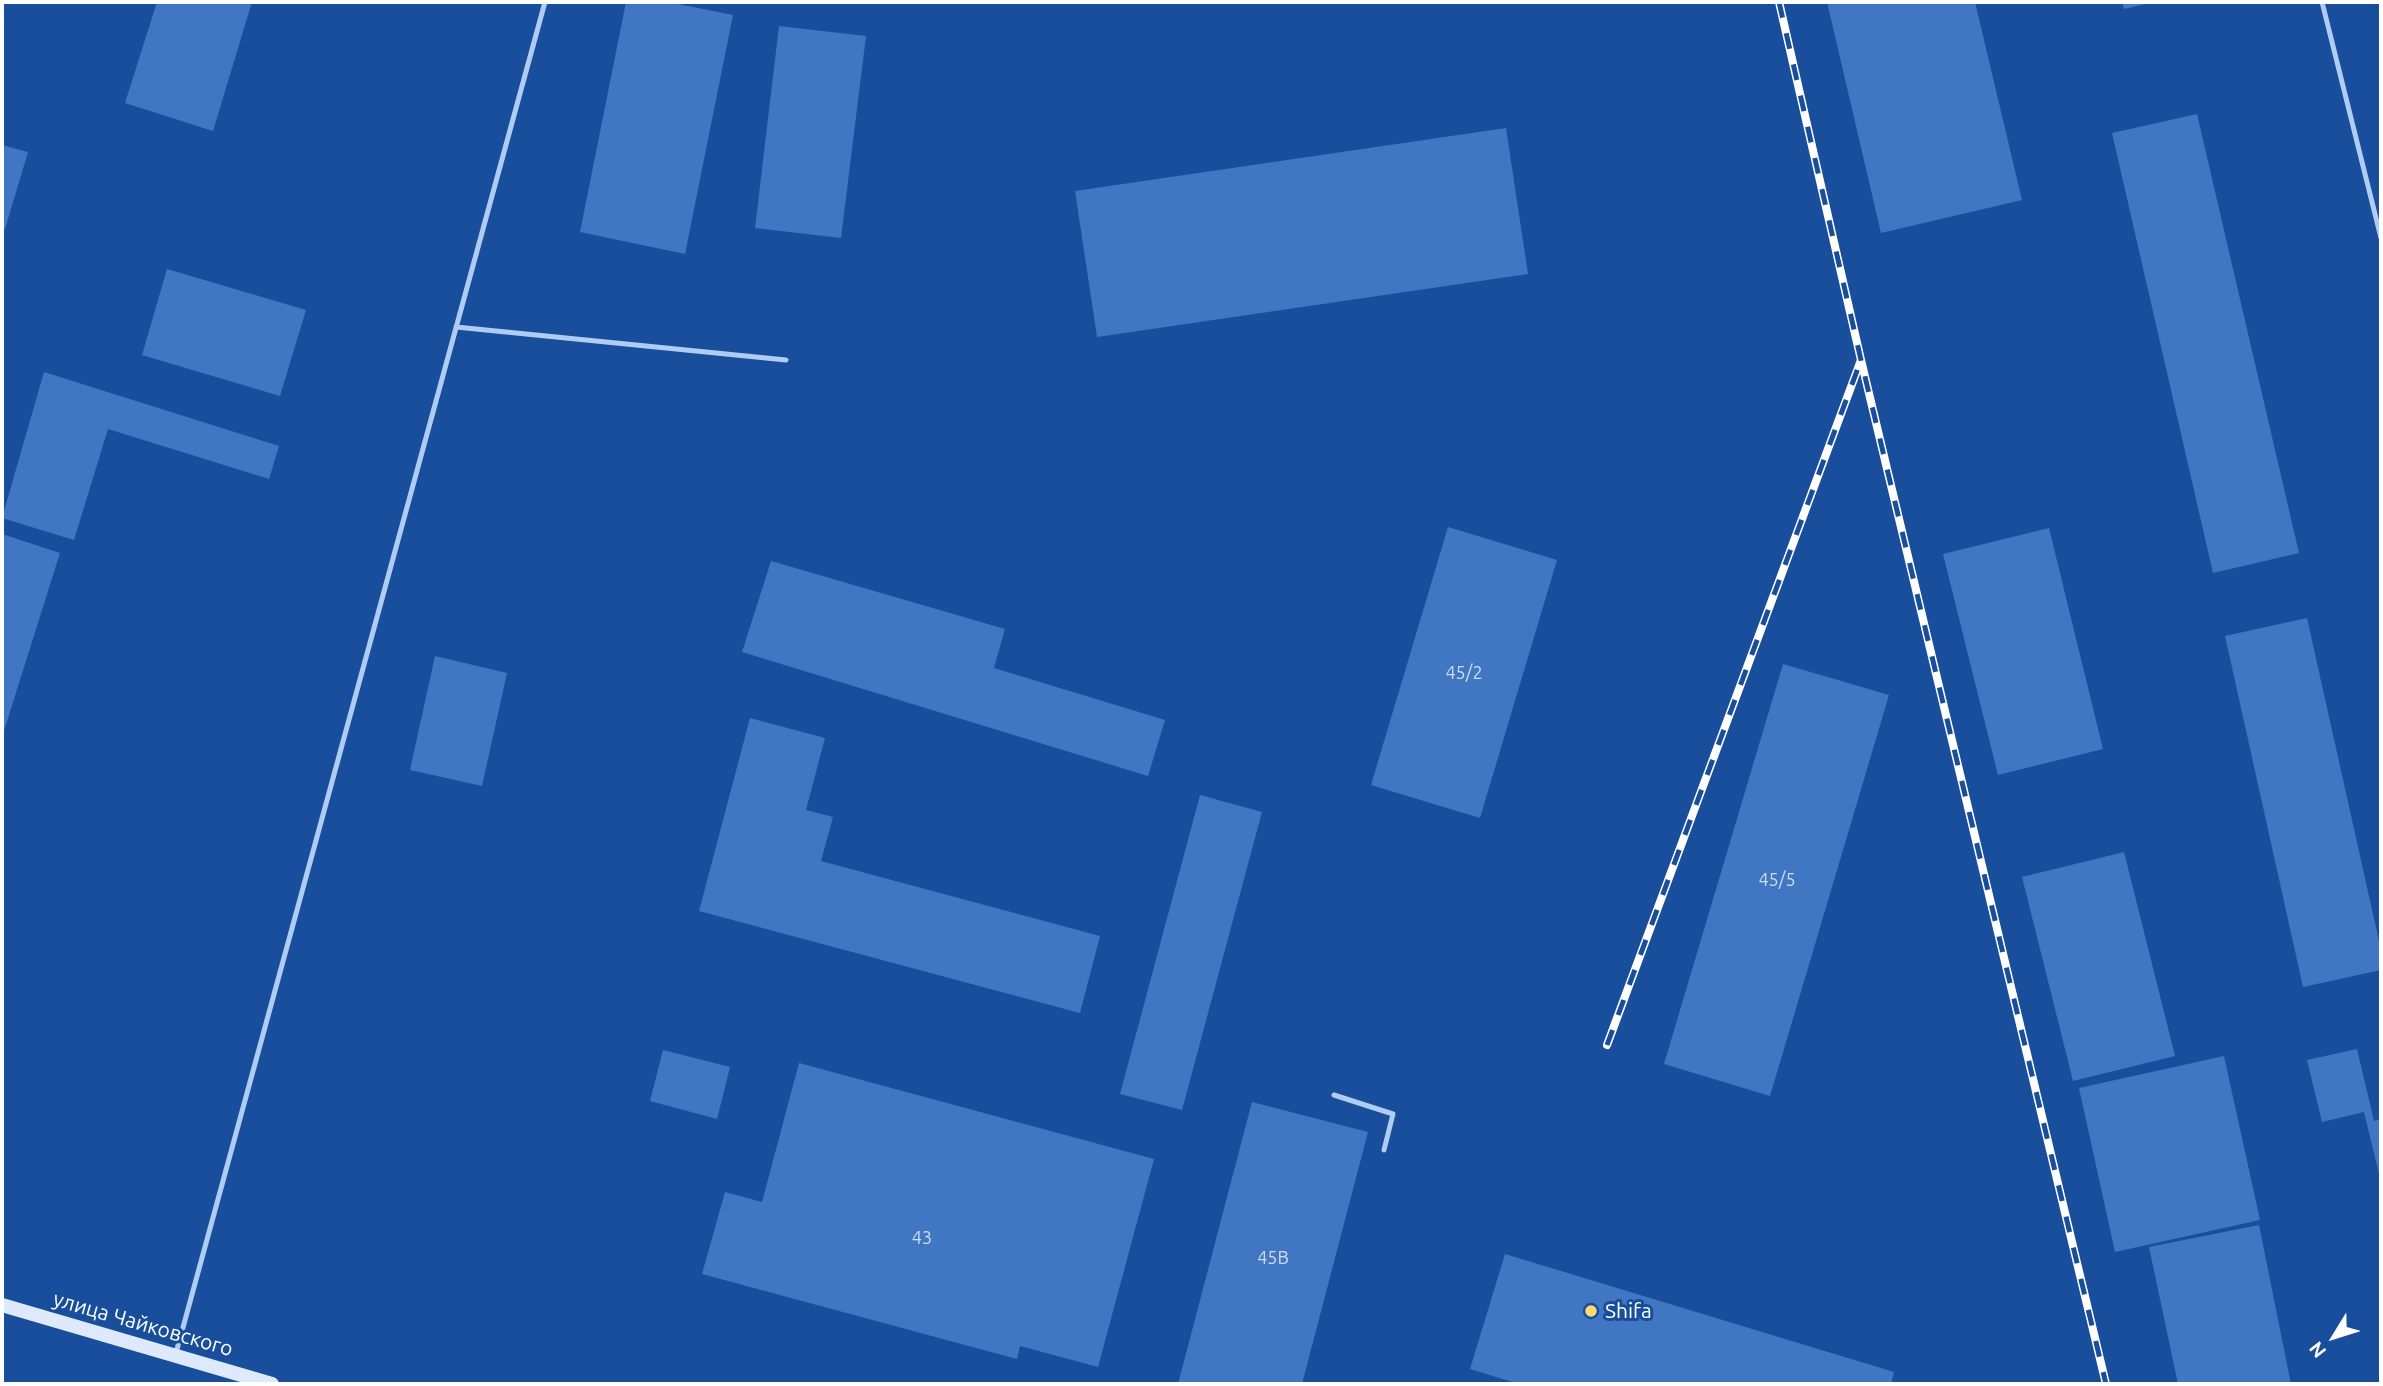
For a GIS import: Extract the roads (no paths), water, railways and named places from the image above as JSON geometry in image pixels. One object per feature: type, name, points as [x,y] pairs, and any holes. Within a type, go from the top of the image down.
[{"type":"main road","name":"улица Чайковского","points":[[2,1304],[272,1384]]},
{"type":"lane","points":[[175,1357],[545,2]]},
{"type":"lane","points":[[2322,2],[2381,238]]},
{"type":"lane","points":[[456,327],[786,360]]},
{"type":"lane","points":[[1334,1095],[1393,1114],[1384,1150]]},
{"type":"railway","points":[[1779,2],[1861,360],[2106,1384]]},
{"type":"railway","points":[[1607,1045],[1861,360]]},
{"type":"place","name":"Shifa","points":[[1591,1311]]}]
